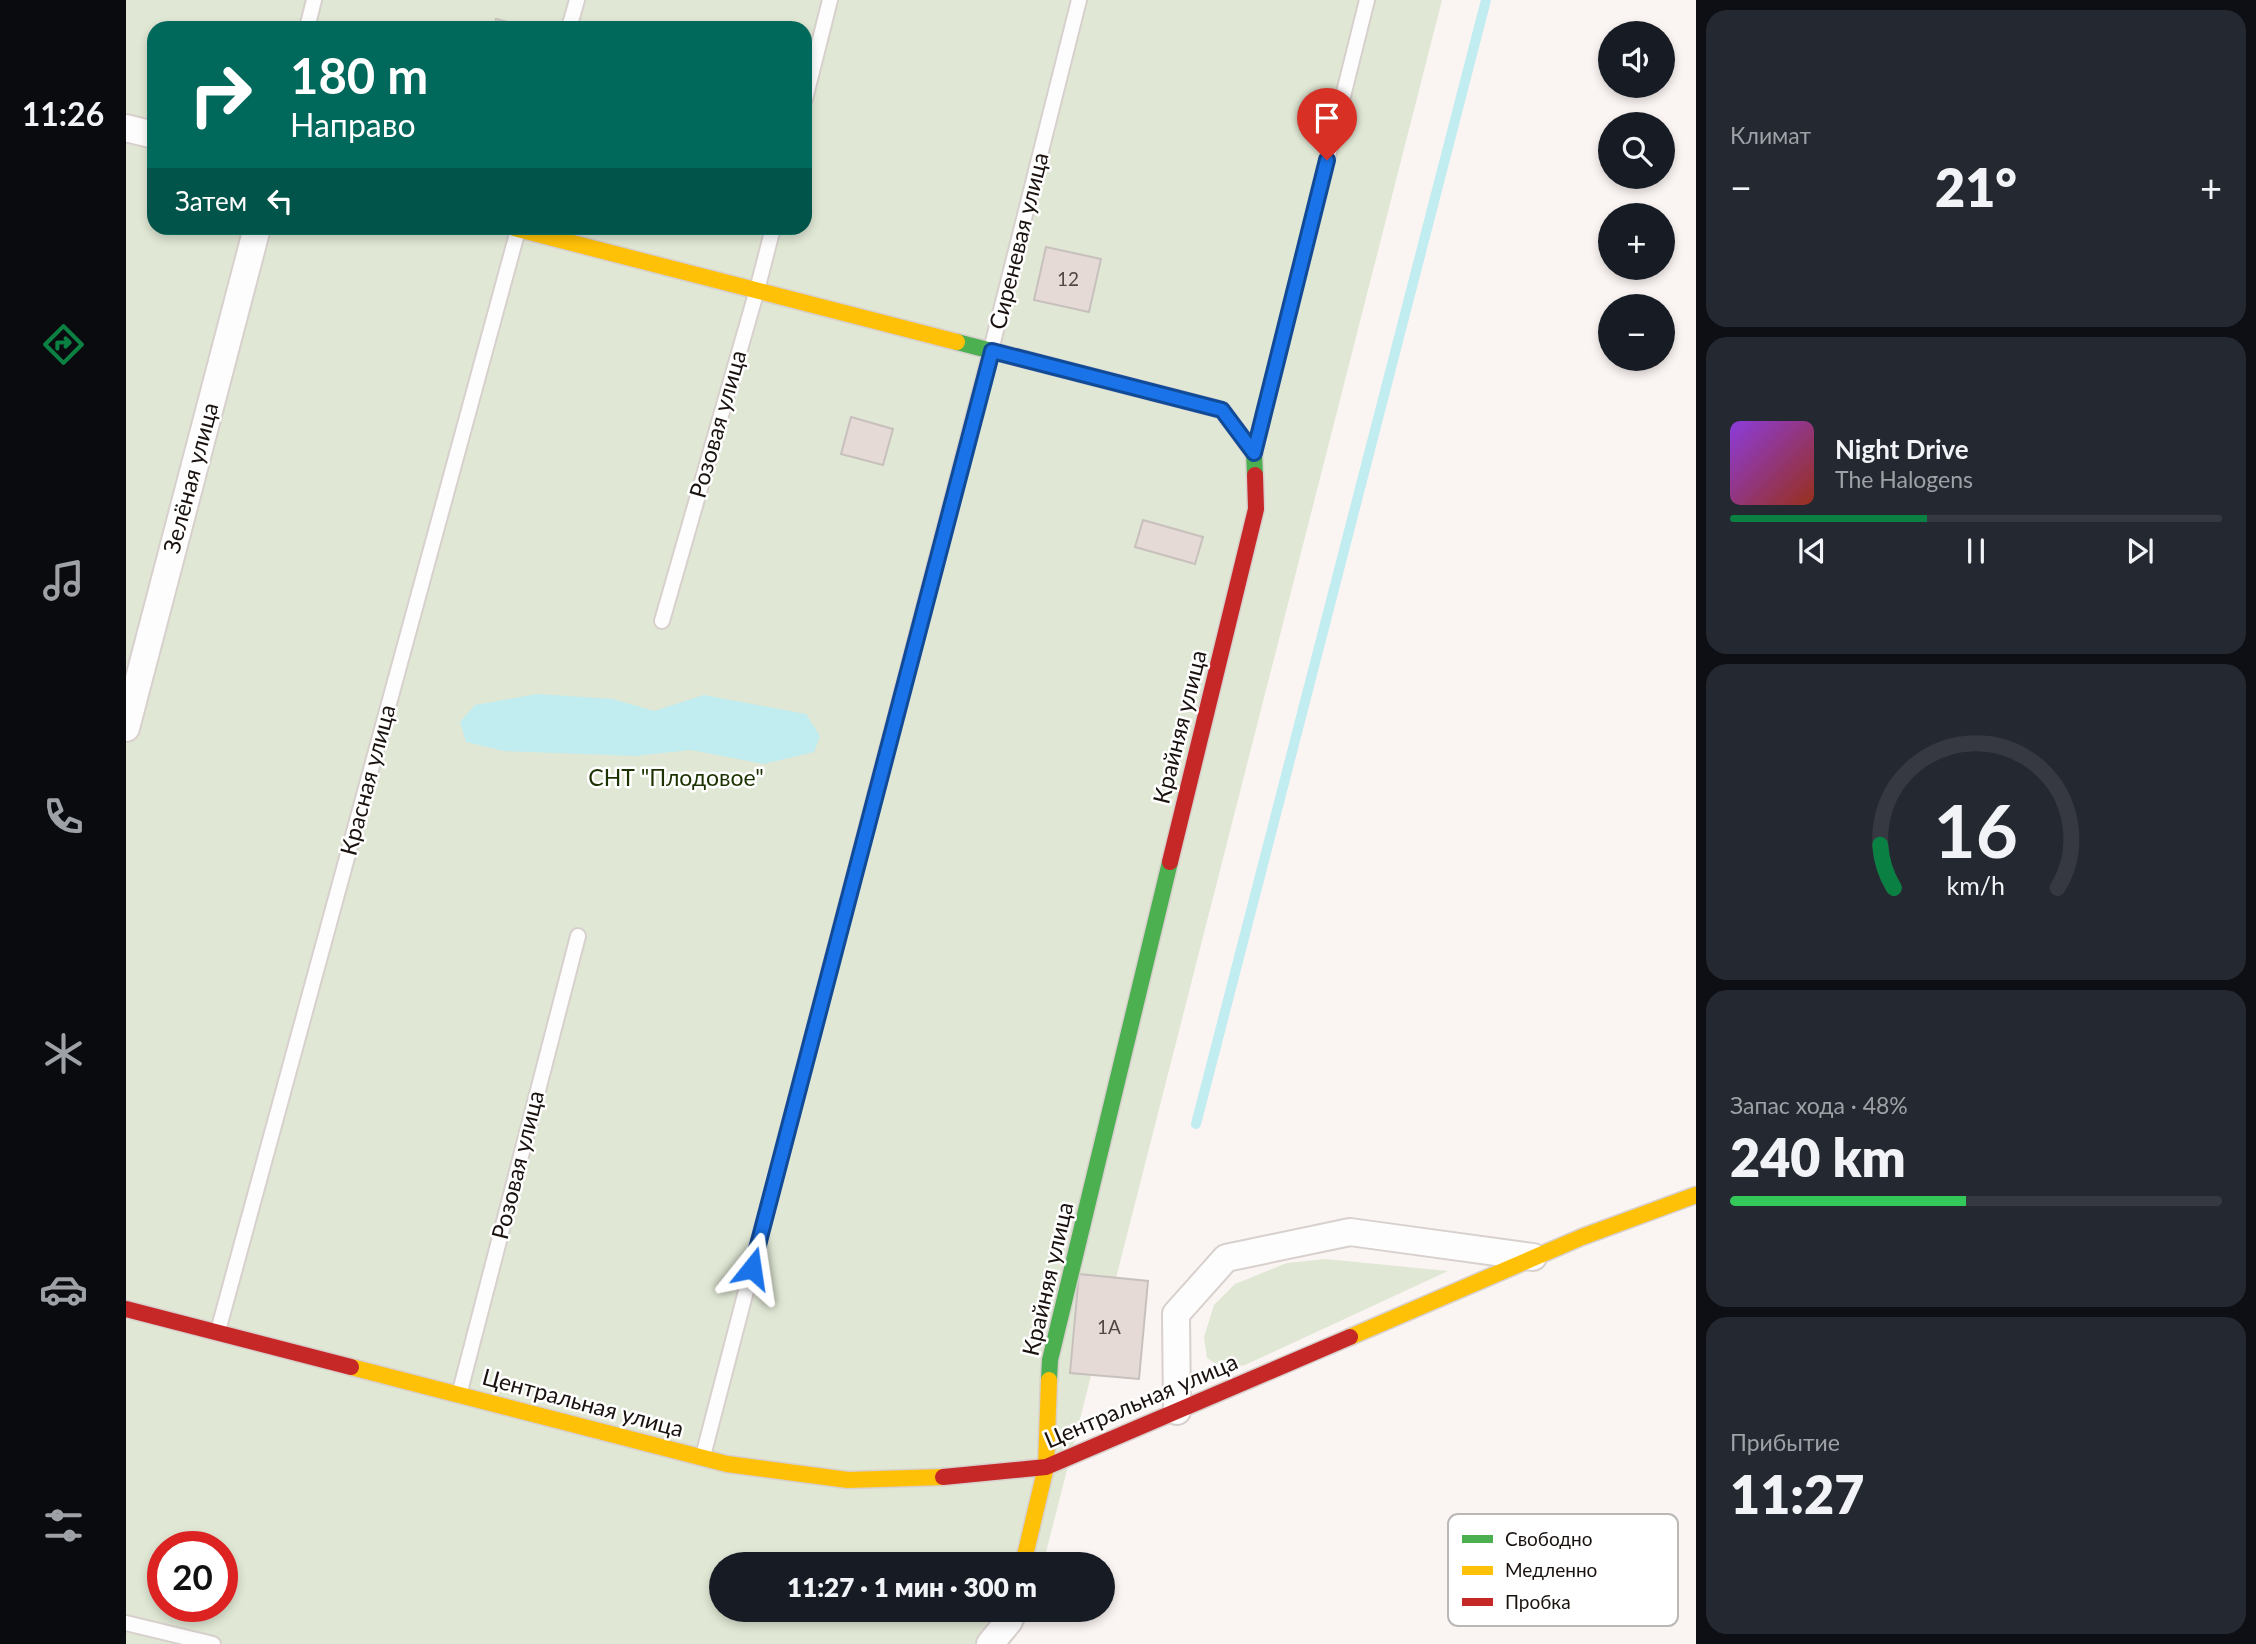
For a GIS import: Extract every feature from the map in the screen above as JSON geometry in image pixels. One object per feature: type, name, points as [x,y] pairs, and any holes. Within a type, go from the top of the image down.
[{"type":"street","points":[[126,128],[147,133]]},
{"type":"street","name":"Зелёная улица","points":[[126,728],[255,235]]},
{"type":"street","points":[[544,235],[1222,410],[1254,453]]},
{"type":"street","name":"Крайняя улица","points":[[1026,1552],[1046,1467],[1050,1360],[1256,509],[1254,453]]},
{"type":"street","name":"Центральная улица","points":[[126,1309],[727,1464],[848,1480],[929,1478],[1046,1467],[1535,1257],[1696,1195]]},
{"type":"street","points":[[1177,1411],[1177,1314],[1226,1258],[1350,1232],[1535,1257]]},
{"type":"street","points":[[990,1644],[1008,1622]]},
{"type":"lane","points":[[309,21],[314,0]]},
{"type":"lane","points":[[571,21],[576,0]]},
{"type":"lane","points":[[812,71],[830,0]]},
{"type":"lane","name":"Сиреневая улица","points":[[702,1457],[992,351],[1079,0]]},
{"type":"lane","name":"Крайняя улица","points":[[1254,453],[1367,0]]},
{"type":"lane","name":"Красная улица","points":[[217,1333],[515,235]]},
{"type":"lane","name":"Розовая улица","points":[[662,621],[771,235]]},
{"type":"lane","name":"Розовая улица","points":[[459,1395],[578,936]]},
{"type":"lane","points":[[126,1623],[213,1644]]},
{"type":"green space","name":"СНТ \"Плодовое\"","points":[[126,0],[1442,0],[1046,1552],[709,1552],[709,1622],[1026,1622],[1010,1644],[126,1644]]},
{"type":"green space","points":[[1325,1259],[1448,1271],[1245,1365],[1222,1368],[1207,1358],[1204,1337],[1214,1305],[1235,1284],[1287,1263]]},
{"type":"water","points":[[537,694],[613,699],[654,711],[704,695],[806,714],[820,736],[814,752],[764,764],[691,750],[635,756],[504,751],[466,742],[460,722],[475,705]]},
{"type":"building","points":[[1046,247],[1101,259],[1089,312],[1034,300]]},
{"type":"building","points":[[851,417],[893,429],[883,465],[841,454]]},
{"type":"building","points":[[1143,520],[1203,537],[1195,564],[1135,547]]},
{"type":"building","points":[[1079,1274],[1148,1281],[1139,1379],[1070,1373]]},
{"type":"waterway","points":[[1196,1124],[1486,0]]},
{"type":"traffic: fast","points":[[957,342],[1222,410],[1254,453],[1255,475]]},
{"type":"traffic: fast","points":[[1049,1380],[1050,1360],[1170,862]]},
{"type":"traffic: slow","points":[[541,235],[957,342]]},
{"type":"traffic: slow","points":[[1350,1337],[1582,1237],[1696,1195]]},
{"type":"traffic: slow","points":[[351,1367],[727,1464],[848,1480],[943,1477]]},
{"type":"traffic: slow","points":[[1026,1552],[1046,1467],[1049,1380]]},
{"type":"traffic: jam","points":[[1170,862],[1256,509],[1255,475]]},
{"type":"traffic: jam","points":[[126,1309],[351,1367]]},
{"type":"traffic: jam","points":[[943,1477],[1046,1467],[1350,1337]]},
{"type":"route","points":[[752,1268],[992,351],[1222,410],[1254,453],[1327,160]]}]
